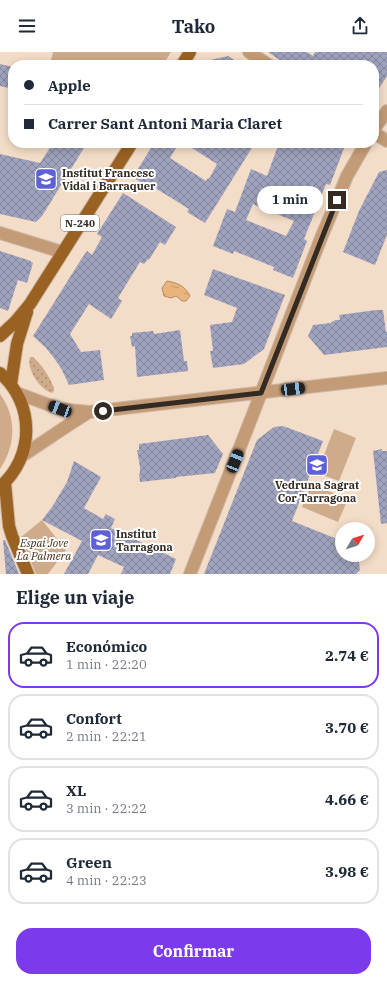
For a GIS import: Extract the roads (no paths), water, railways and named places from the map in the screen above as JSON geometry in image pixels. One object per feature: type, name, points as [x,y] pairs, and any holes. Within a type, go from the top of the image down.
[{"type":"main road","name":"N-240","points":[[0,336],[15,322],[30,304],[129,148]]},
{"type":"main road","name":"N-240","points":[[14,389],[17,344],[30,304]]},
{"type":"main road","points":[[0,373],[14,389],[24,410],[26,424],[26,438],[22,456],[17,467],[2,485],[11,531],[28,574]]},
{"type":"street","points":[[249,52],[261,60]]},
{"type":"street","points":[[379,122],[387,111]]},
{"type":"street","points":[[190,574],[324,231],[347,176],[363,148]]},
{"type":"street","points":[[0,233],[62,252]]},
{"type":"street","points":[[14,389],[60,409],[89,412],[387,378]]},
{"type":"street","points":[[22,456],[59,430],[89,412]]},
{"type":"water","points":[[167,281],[178,284],[186,290],[190,296],[186,301],[182,301],[176,296],[171,298],[164,296],[162,288]]},
{"type":"place","name":"Institut Francesc Vidal i Barraquer","points":[[46,179]]},
{"type":"place","name":"Vedruna Sagrat Cor Tarragona","points":[[317,465]]},
{"type":"place","name":"Institut Tarragona","points":[[101,540]]},
{"type":"park label","name":"Espai Jove La Palmera","points":[[44,549]]}]
